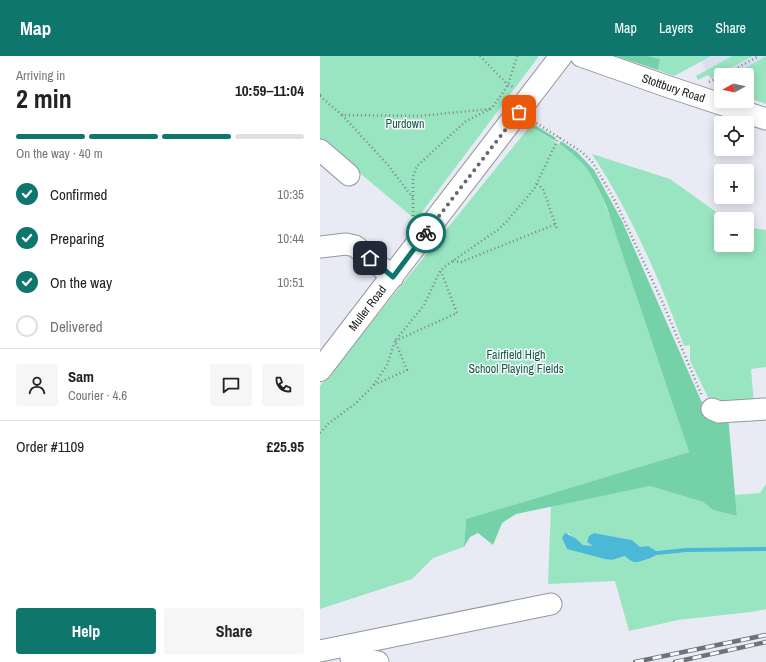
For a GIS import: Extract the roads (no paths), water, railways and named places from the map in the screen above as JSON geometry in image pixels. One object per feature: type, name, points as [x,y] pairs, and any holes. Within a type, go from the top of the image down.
[{"type":"main road","name":"Muller Road","points":[[320,370],[393,277],[561,56]]},
{"type":"street","name":"Stottbury Road","points":[[581,56],[766,119]]},
{"type":"street","points":[[320,150],[349,175]]},
{"type":"street","points":[[320,247],[346,244],[355,246],[393,277]]},
{"type":"street","points":[[712,409],[719,412],[766,409]]},
{"type":"street","points":[[320,651],[551,604]]},
{"type":"street","points":[[351,658],[378,662]]},
{"type":"water","points":[[565,533],[575,538],[583,545],[593,546],[587,542],[589,536],[594,533],[632,540],[640,547],[648,546],[656,551],[656,555],[649,559],[636,562],[625,556],[612,560],[605,559],[567,549],[562,538]]},
{"type":"waterway","points":[[657,553],[686,550],[766,549]]},
{"type":"railway","points":[[635,662],[766,635]]},
{"type":"railway","points":[[675,662],[766,642]]},
{"type":"park label","name":"Purdown","points":[[405,124]]},
{"type":"park label","name":"Fairfield High School Playing Fields","points":[[516,362]]}]
